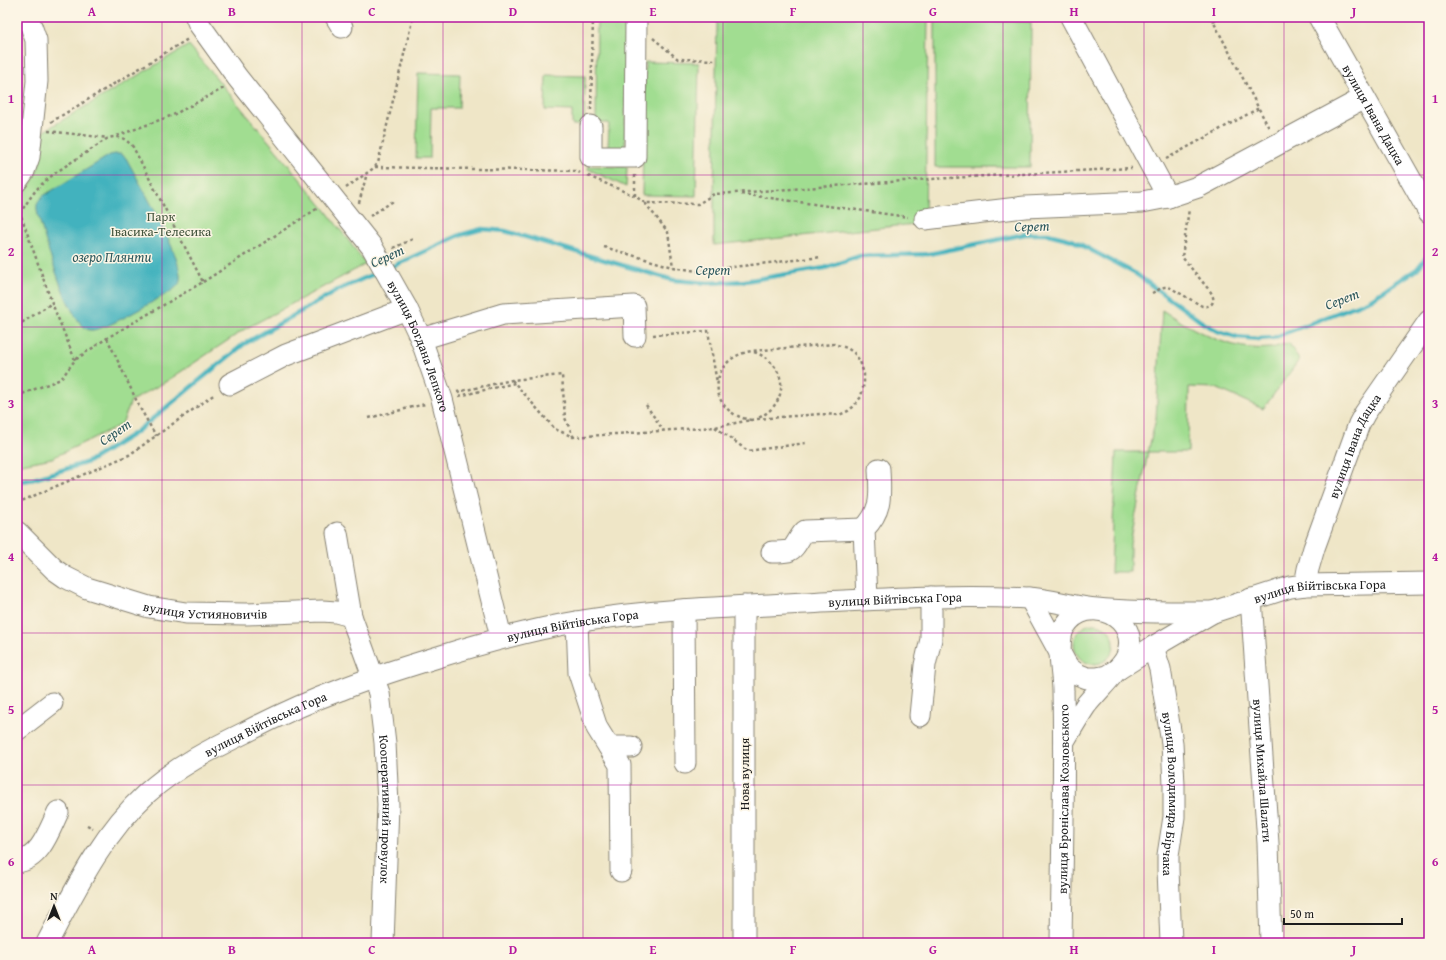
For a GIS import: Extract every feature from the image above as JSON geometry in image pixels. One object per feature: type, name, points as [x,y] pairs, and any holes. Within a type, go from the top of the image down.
[{"type":"street","points":[[17,181],[24,171],[29,156],[36,81],[36,40],[28,17]]},
{"type":"street","points":[[1071,17],[1152,167],[1177,194]]},
{"type":"street","name":"вулиця Івана Дацка","points":[[1319,17],[1429,212]]},
{"type":"street","points":[[591,126],[591,157],[635,157],[636,20]]},
{"type":"street","name":"вулиця Богдана Лепкого","points":[[199,24],[237,77],[333,197],[354,222],[385,253],[393,282],[420,339],[442,397],[501,637]]},
{"type":"street","points":[[925,219],[1025,208],[1142,202],[1177,194],[1198,187],[1364,98]]},
{"type":"street","points":[[420,339],[503,314],[634,306],[635,336]]},
{"type":"street","points":[[230,384],[286,355],[407,309]]},
{"type":"street","name":"вулиця Івана Дацка","points":[[1305,584],[1309,563],[1314,548],[1359,424],[1365,413],[1429,321]]},
{"type":"street","points":[[867,599],[864,529],[872,520],[881,499],[879,469]]},
{"type":"street","points":[[772,552],[789,551],[805,531],[864,529]]},
{"type":"street","name":"вулиця Устияновичів","points":[[17,532],[55,570],[65,577],[88,588],[149,607],[186,613],[208,614],[322,611],[336,612],[351,616]]},
{"type":"street","points":[[337,533],[351,616],[374,676]]},
{"type":"street","name":"вулиця Війтівська Гора","points":[[1116,671],[1153,647],[1213,612],[1290,587],[1305,584],[1429,583]]},
{"type":"street","points":[[920,716],[925,665],[932,639],[932,596]]},
{"type":"street","name":"вулиця Війтівська Гора","points":[[47,943],[82,877],[111,834],[132,808],[164,780],[185,765],[218,746],[287,711],[374,676],[501,637],[576,622],[619,616],[744,606],[932,596],[1030,598],[1096,609],[1213,612]]},
{"type":"street","points":[[1030,598],[1069,668],[1077,674],[1087,678],[1107,676],[1116,671]]},
{"type":"street","name":"вулиця Михайла Шалати","points":[[1251,599],[1267,835],[1271,943]]},
{"type":"street","name":"Нова вулиця","points":[[744,606],[744,943]]},
{"type":"street","points":[[1061,654],[1060,639],[1063,629],[1069,620],[1082,612],[1096,609],[1106,611],[1118,618],[1126,629],[1129,638],[1127,656],[1122,664],[1086,706],[1064,741]]},
{"type":"street","points":[[684,610],[685,763]]},
{"type":"street","points":[[576,622],[579,673],[597,728],[620,765],[621,871]]},
{"type":"street","name":"вулиця Володимира Бірчака","points":[[1153,647],[1160,669],[1172,744],[1174,817],[1168,855],[1171,943]]},
{"type":"street","name":"вулиця Броніслава Козловського","points":[[1061,654],[1064,741],[1061,943]]},
{"type":"street","name":"Кооперативний провулок","points":[[374,676],[380,700],[388,805],[383,943]]},
{"type":"street","points":[[17,730],[52,704]]},
{"type":"street","points":[[609,747],[631,747]]},
{"type":"street","points":[[17,862],[24,861],[39,849],[45,840],[58,812]]},
{"type":"path","points":[[17,396],[61,379],[75,360],[107,338],[203,282],[299,220],[375,168],[378,163],[412,21],[415,17]]},
{"type":"path","points":[[591,126],[593,17]]},
{"type":"path","points":[[917,19],[934,17]]},
{"type":"path","points":[[1211,17],[1278,145]]},
{"type":"path","points":[[1213,21],[1220,17]]},
{"type":"path","points":[[636,20],[678,59],[717,60]]},
{"type":"path","points":[[47,124],[199,24]]},
{"type":"path","points":[[115,137],[173,115],[221,90],[237,77]]},
{"type":"path","points":[[645,203],[698,204],[714,194],[932,179],[1152,167],[1259,108]]},
{"type":"path","points":[[45,130],[108,138],[122,137],[126,139],[133,147],[203,282]]},
{"type":"path","points":[[17,217],[32,195],[43,183],[108,138]]},
{"type":"path","points":[[375,168],[577,171],[635,196],[645,203],[668,232],[673,267]]},
{"type":"path","points":[[358,206],[368,172]]},
{"type":"path","points":[[734,193],[925,219]]},
{"type":"path","points":[[1152,293],[1169,287],[1202,306],[1207,307],[1211,305],[1214,300],[1214,296],[1182,257],[1189,212],[1177,194]]},
{"type":"path","points":[[369,217],[395,200]]},
{"type":"path","points":[[17,210],[20,213],[52,303],[75,360]]},
{"type":"path","points":[[385,253],[413,239]]},
{"type":"path","points":[[604,248],[673,267],[697,271],[822,257]]},
{"type":"path","points":[[17,326],[52,303]]},
{"type":"path","points":[[635,336],[708,331],[718,394],[722,403],[727,410],[734,415],[743,419],[752,420]]},
{"type":"path","points":[[107,338],[140,408],[156,436]]},
{"type":"path","points":[[512,380],[555,429],[573,436],[714,427],[756,419],[820,414],[838,415],[848,411],[861,397],[864,374],[860,361],[854,353],[838,344],[827,344],[752,351],[734,356],[722,368],[718,377],[717,386]]},
{"type":"path","points":[[752,351],[764,356],[777,368],[781,386],[780,395],[774,406],[764,415],[756,419]]},
{"type":"path","points":[[369,418],[442,397],[512,380],[562,375],[565,418],[573,436]]},
{"type":"path","points":[[442,397],[515,383]]},
{"type":"path","points":[[17,503],[129,455],[230,384]]},
{"type":"path","points":[[646,405],[664,430]]},
{"type":"path","points":[[714,427],[748,451],[806,443]]},
{"type":"green space","points":[[597,17],[627,17],[625,149],[608,149],[609,123],[596,123]]},
{"type":"green space","points":[[717,17],[928,17],[925,223],[714,245]]},
{"type":"green space","points":[[935,21],[1031,22],[1030,167],[935,167]]},
{"type":"green space","name":"Парк Івасика-Телесика","points":[[189,45],[324,208],[366,264],[245,329],[167,381],[131,401],[122,424],[52,458],[17,465],[17,199],[30,185],[37,172],[43,145],[44,131]]},
{"type":"green space","points":[[645,62],[699,63],[696,196],[642,195]]},
{"type":"green space","points":[[418,73],[460,74],[459,108],[431,108],[430,158],[416,158]]},
{"type":"green space","points":[[546,75],[585,76],[584,125],[572,125],[572,111],[545,110]]},
{"type":"green space","points":[[589,166],[627,167],[626,187],[588,169]]},
{"type":"green space","points":[[1162,310],[1200,332],[1242,347],[1271,348],[1289,343],[1299,360],[1263,409],[1216,388],[1189,387],[1188,452],[1148,452],[1156,419]]},
{"type":"green space","points":[[1116,452],[1148,452],[1130,544],[1130,572],[1111,572]]},
{"type":"green space","points":[[1094,624],[1105,627],[1111,633],[1114,644],[1111,655],[1105,661],[1094,664],[1083,661],[1077,655],[1074,644],[1077,633],[1083,627]]},
{"type":"water","name":"озеро Плянти","points":[[121,154],[126,158],[159,219],[175,255],[180,281],[170,292],[130,315],[106,326],[90,330],[82,325],[74,314],[58,279],[38,215],[37,204],[43,196],[110,155]]},
{"type":"waterway","name":"Серет","points":[[389,268],[460,235],[482,229],[505,231],[673,280],[708,283],[745,281],[825,268],[860,256],[929,254],[1025,234],[1048,234],[1072,240],[1136,274],[1203,323],[1218,331],[1237,337],[1259,339],[1273,338],[1370,300],[1417,269],[1429,254]]},
{"type":"waterway","name":"Серет","points":[[17,482],[34,479],[88,462],[135,433],[244,344],[338,290],[380,271]]}]
